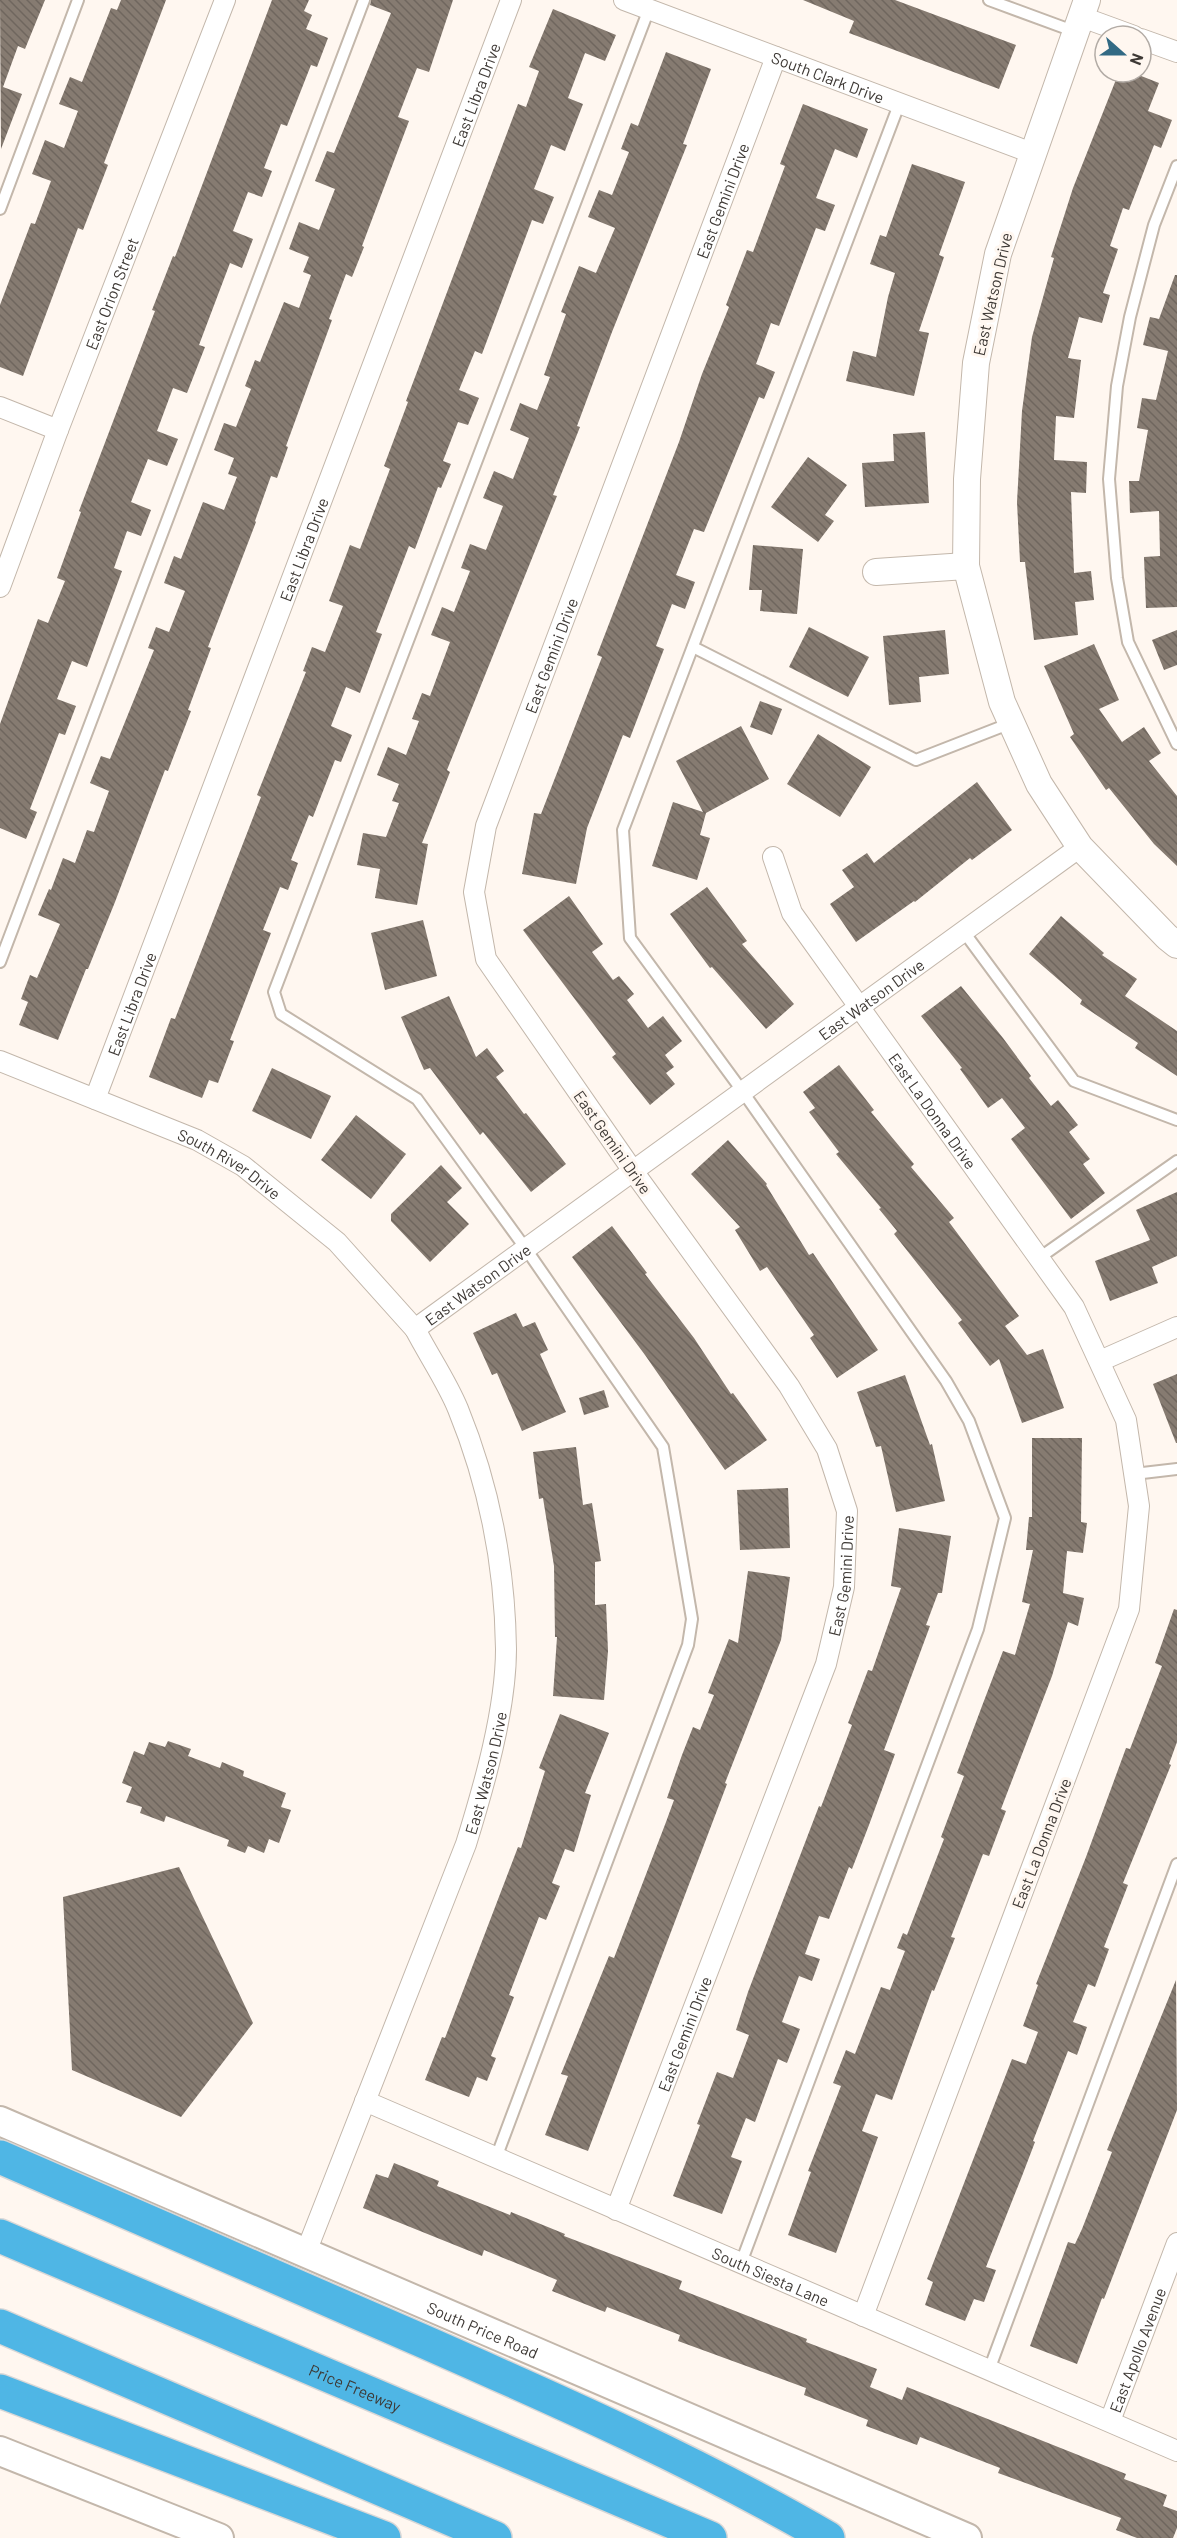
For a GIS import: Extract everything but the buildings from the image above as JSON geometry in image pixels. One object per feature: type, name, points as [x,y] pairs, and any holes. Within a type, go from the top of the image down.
[{"type":"highway","points":[[0,2157],[574,2408],[696,2467],[828,2538]]},
{"type":"highway","name":"Price Freeway","points":[[0,2236],[710,2538]]},
{"type":"highway","points":[[0,2326],[495,2538]]},
{"type":"highway","points":[[0,2391],[384,2538]]},
{"type":"main road","name":"South Price Road","points":[[0,2121],[967,2538]]},
{"type":"main road","points":[[0,2451],[219,2538]]},
{"type":"street","name":"East Orion Street","points":[[0,587],[58,430],[225,0]]},
{"type":"street","name":"East Libra Drive","points":[[95,1099],[511,0]]},
{"type":"street","name":"South Clark Drive","points":[[624,0],[1032,153]]},
{"type":"street","points":[[1081,16],[1102,24]]},
{"type":"street","name":"East Watson Drive","points":[[306,2252],[477,1810],[495,1736],[506,1650],[500,1566],[486,1490],[458,1408],[415,1329],[861,1008],[1080,847],[1039,784],[1002,702],[966,566],[967,479],[976,363],[998,254],[1081,16]]},
{"type":"street","points":[[1153,43],[1177,52]]},
{"type":"street","name":"East Gemini Drive","points":[[616,2210],[826,1664],[844,1587],[847,1511],[827,1449],[789,1386],[633,1171],[486,959],[474,892],[486,826],[776,57]]},
{"type":"street","points":[[0,407],[58,430]]},
{"type":"street","points":[[876,572],[966,566]]},
{"type":"street","points":[[1080,847],[1177,945]]},
{"type":"street","name":"East La Donna Drive","points":[[773,857],[792,913],[1074,1307],[1126,1420],[1139,1506],[1129,1609],[863,2316]]},
{"type":"street","name":"South River Drive","points":[[0,1061],[197,1140],[243,1166],[337,1242],[415,1329]]},
{"type":"street","points":[[1100,1361],[1177,1327]]},
{"type":"street","name":"South Siesta Lane","points":[[365,2101],[1177,2451]]},
{"type":"street","name":"East Apollo Avenue","points":[[1110,2421],[1177,2243]]},
{"type":"lane","points":[[0,209],[78,0]]},
{"type":"lane","points":[[0,963],[364,0]]},
{"type":"lane","points":[[989,0],[1081,16]]},
{"type":"lane","points":[[496,2158],[688,1645],[692,1619],[663,1447],[526,1249],[417,1099],[281,1014],[274,992],[650,9]]},
{"type":"lane","points":[[741,2263],[978,1629],[1005,1518],[969,1421],[946,1381],[743,1092],[630,938],[623,830],[900,102]]},
{"type":"lane","points":[[1177,166],[1154,225],[1130,317],[1117,386],[1109,479],[1117,578],[1128,642],[1177,744]]},
{"type":"lane","points":[[693,647],[916,760],[1011,723]]},
{"type":"lane","points":[[964,932],[1074,1081],[1177,1120]]},
{"type":"lane","points":[[1039,1258],[1177,1161]]},
{"type":"lane","points":[[1134,1474],[1177,1469]]},
{"type":"lane","points":[[989,2370],[1177,1864]]}]
